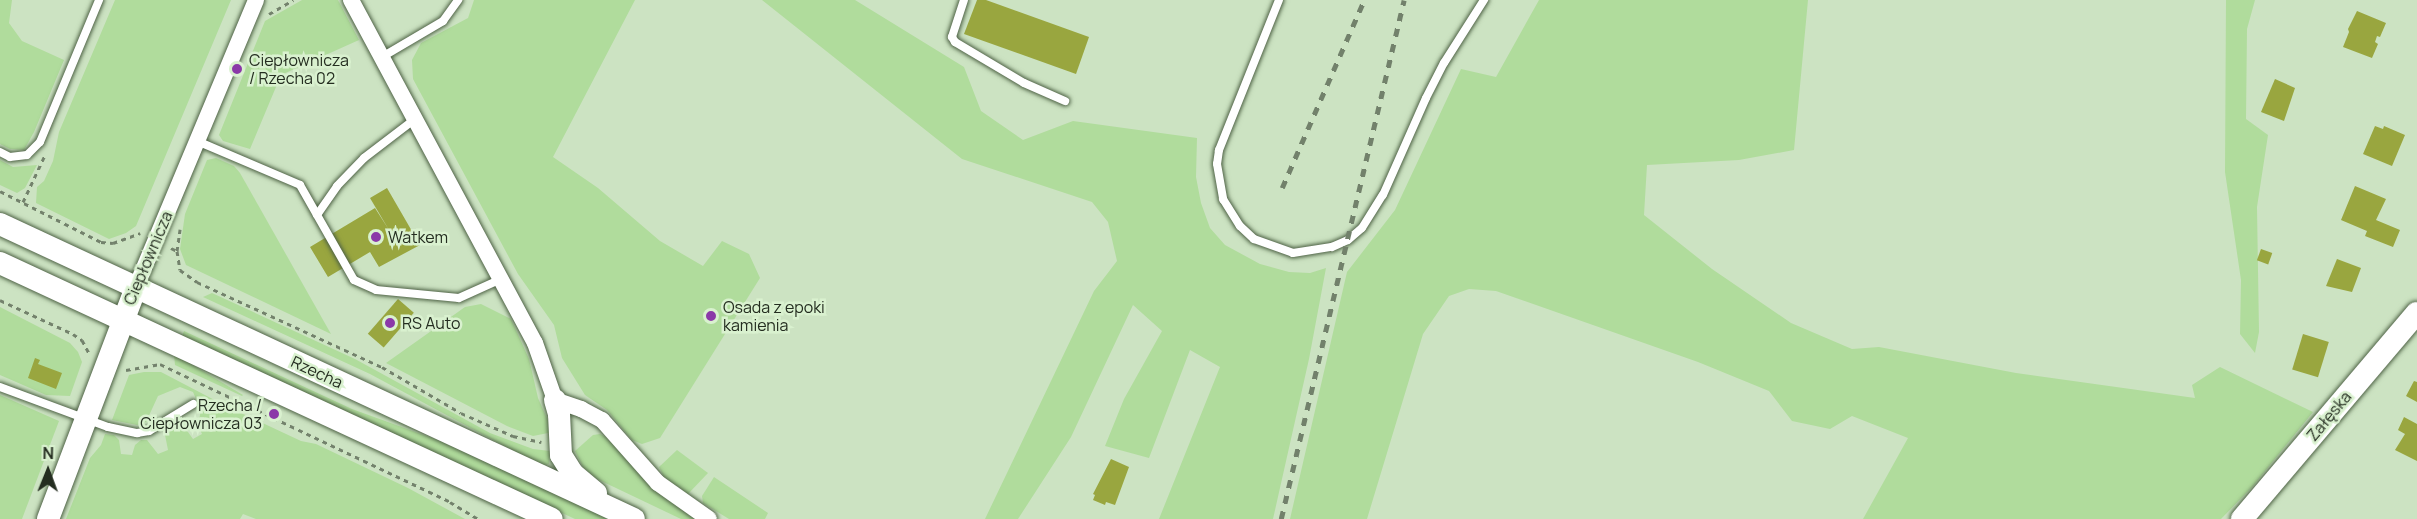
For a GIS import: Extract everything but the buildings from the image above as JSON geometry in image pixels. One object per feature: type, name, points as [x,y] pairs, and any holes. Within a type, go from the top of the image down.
[{"type":"main road","name":"Rzecha","points":[[0,224],[626,515]]},
{"type":"main road","name":"Rzecha","points":[[0,263],[552,519]]},
{"type":"main road","name":"Ciepłownicza","points":[[48,519],[136,287]]},
{"type":"main road","name":"Załęska","points":[[2242,519],[2417,313]]},
{"type":"main road","points":[[555,400],[559,414],[561,455],[573,474],[626,515]]},
{"type":"street","name":"Ciepłownicza","points":[[136,287],[256,0]]},
{"type":"street","points":[[351,0],[501,279],[543,363],[555,400],[581,409],[602,420],[658,483],[709,519]]},
{"type":"lane","points":[[0,152],[10,157],[27,155],[40,142],[99,0]]},
{"type":"lane","points":[[382,57],[443,21],[458,0]]},
{"type":"lane","points":[[964,0],[952,37],[955,42],[1024,83],[1065,101]]},
{"type":"lane","points":[[1279,0],[1222,141],[1217,164],[1223,199],[1239,226],[1254,239],[1293,253],[1332,247],[1347,240],[1362,228],[1383,195],[1444,63],[1484,0]]},
{"type":"lane","points":[[317,215],[337,186],[364,158],[415,119]]},
{"type":"lane","points":[[197,141],[300,185],[354,280],[376,290],[459,298],[501,279]]},
{"type":"lane","points":[[0,387],[116,429],[136,433],[148,431],[193,404]]},
{"type":"path","points":[[264,18],[293,0]]},
{"type":"path","points":[[23,202],[46,153],[40,142]]},
{"type":"path","points":[[0,191],[60,224],[101,242],[113,243],[140,233],[148,237]]},
{"type":"path","points":[[167,246],[177,251],[180,270],[197,282],[382,367],[461,413],[513,436],[537,442],[561,443]]},
{"type":"path","points":[[0,300],[73,334],[82,340],[94,358]]},
{"type":"path","points":[[116,367],[126,370],[138,366],[160,364],[450,501],[478,519]]},
{"type":"green space","points":[[0,0],[12,0],[9,23],[22,41],[64,60],[34,132],[24,150],[10,149],[0,144]]},
{"type":"green space","points":[[115,0],[231,0],[136,226],[126,233],[109,239],[36,203],[37,187],[44,181],[53,161],[59,132]]},
{"type":"green space","points":[[302,0],[338,0],[359,40],[281,75],[250,149],[223,141],[219,135],[265,21]]},
{"type":"green space","points":[[474,0],[635,0],[553,157],[598,188],[660,241],[703,266],[722,241],[749,254],[760,278],[660,438],[642,444],[632,440],[607,410],[585,395],[562,358],[554,325],[518,274],[413,79],[412,60],[421,43],[468,18]]},
{"type":"green space","points":[[762,0],[855,0],[964,67],[981,111],[1023,140],[1073,121],[1197,138],[1196,177],[1201,203],[1210,228],[1225,245],[1260,264],[1289,272],[1310,273],[1326,268],[1309,359],[1273,519],[1159,519],[1220,367],[1190,350],[1149,458],[1105,446],[1124,399],[1162,331],[1133,305],[1071,437],[1018,519],[985,519],[1094,291],[1117,261],[1108,222],[1092,202],[962,159]]},
{"type":"green space","points":[[1539,0],[1808,0],[1794,150],[1739,160],[1647,165],[1644,215],[1712,269],[1791,323],[1852,349],[1879,347],[2016,373],[2195,398],[2192,385],[2220,367],[2313,412],[2253,486],[2221,519],[1863,519],[1908,438],[1852,416],[1830,429],[1792,421],[1769,391],[1698,362],[1496,291],[1469,289],[1449,296],[1423,334],[1367,519],[1290,519],[1347,272],[1395,210],[1461,69],[1496,77]]},
{"type":"green space","points":[[2226,0],[2255,0],[2247,29],[2246,119],[2268,135],[2257,207],[2259,332],[2255,353],[2240,334],[2241,280],[2225,172]]},
{"type":"green space","points":[[216,158],[234,166],[240,173],[331,334],[186,265],[180,249],[185,214],[207,160]]},
{"type":"green space","points":[[0,160],[13,167],[37,165],[25,188],[17,193],[0,185]]},
{"type":"green space","points":[[212,293],[355,359],[490,433],[533,449],[550,451],[549,464],[542,466],[370,374],[203,297]]},
{"type":"green space","points":[[481,304],[511,319],[529,359],[538,398],[553,432],[533,436],[507,426],[386,363],[465,307]]},
{"type":"green space","points":[[0,307],[70,343],[78,352],[82,362],[70,396],[46,395],[0,375]]},
{"type":"green space","points":[[184,331],[352,409],[454,446],[611,519],[575,519],[182,336]]},
{"type":"green space","points":[[174,354],[243,395],[175,365]]},
{"type":"green space","points":[[161,372],[224,405],[301,441],[316,444],[408,488],[465,519],[256,519],[243,514],[240,519],[66,519],[90,458],[101,445],[105,434],[114,435],[119,440],[121,454],[132,455],[135,445],[141,440],[147,440],[158,454],[168,450],[165,435],[170,429],[178,427],[188,432],[193,439],[202,434],[198,425],[201,410],[193,392],[180,387],[158,396],[146,422],[137,425],[112,420],[129,375]]},
{"type":"green space","points":[[0,395],[59,421],[22,519],[0,519]]},
{"type":"green space","points":[[600,434],[699,519],[681,519],[595,478],[583,467],[575,451],[593,435]]},
{"type":"green space","points":[[677,450],[708,473],[688,494],[664,477],[659,467]]},
{"type":"green space","points":[[714,477],[768,513],[765,519],[729,519],[703,503],[702,496]]},
{"type":"railway","points":[[1282,188],[1364,0]]},
{"type":"railway","points":[[1281,519],[1404,0]]},
{"type":"place","name":"Ciepłownicza / Rzecha 02","points":[[237,69]]},
{"type":"place","name":"Watkem","points":[[376,237]]},
{"type":"place","name":"Osada z epoki kamienia","points":[[711,316]]},
{"type":"place","name":"RS Auto","points":[[390,323]]},
{"type":"place","name":"Rzecha / Ciepłownicza 03","points":[[274,414]]}]
